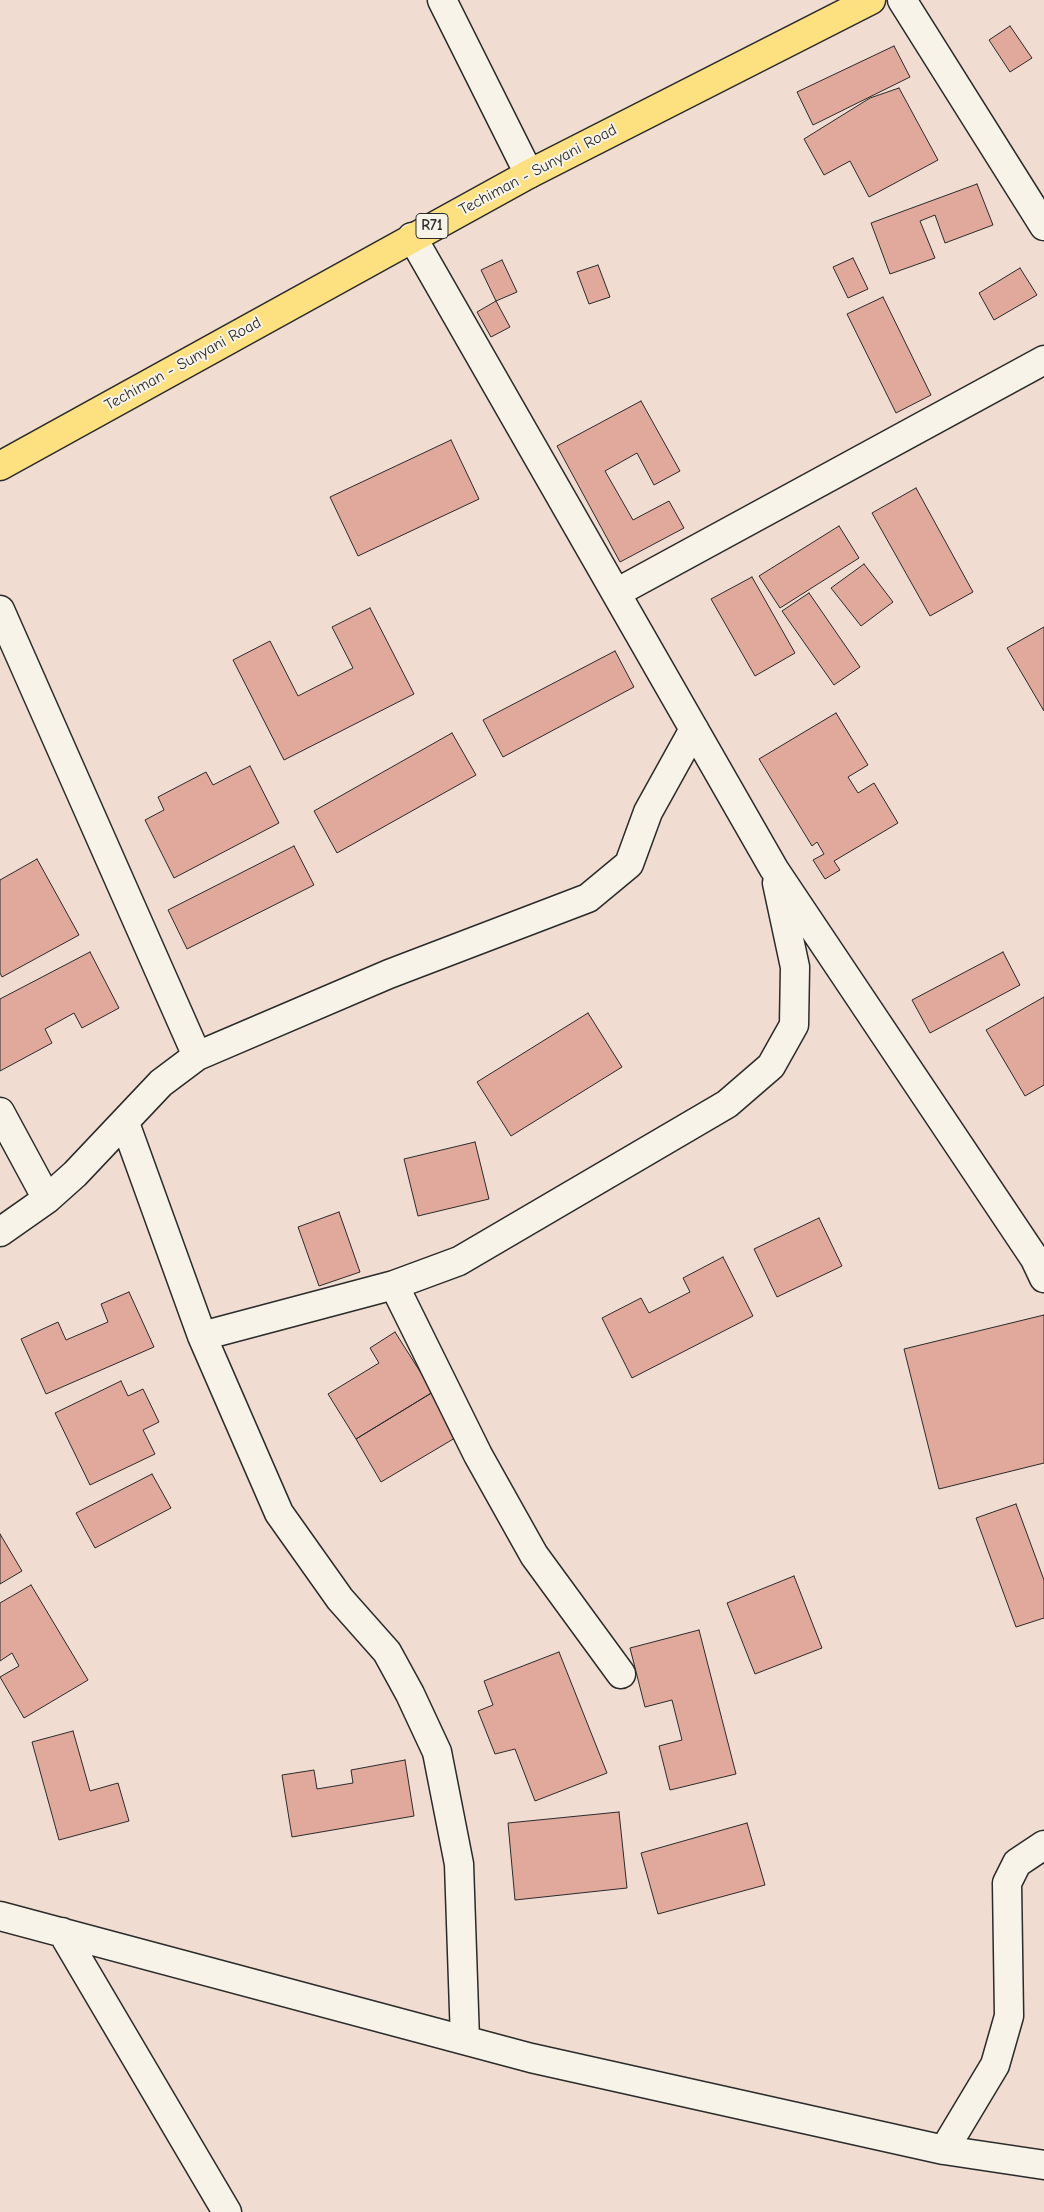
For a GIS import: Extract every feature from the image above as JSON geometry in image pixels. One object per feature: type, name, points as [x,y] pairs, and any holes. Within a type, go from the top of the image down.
[{"type":"main road","name":"Techiman - Sunyani Road","points":[[0,466],[529,174],[871,0]]},
{"type":"street","points":[[442,0],[529,174]]},
{"type":"street","points":[[902,0],[1044,226]]},
{"type":"street","points":[[412,237],[774,868],[1035,1259],[1044,1278]]},
{"type":"street","points":[[616,593],[1044,360]]},
{"type":"street","points":[[0,610],[197,1056]]},
{"type":"street","points":[[0,1232],[47,1199],[76,1174],[161,1083],[197,1056],[389,974],[588,898],[629,864],[648,812],[694,729]]},
{"type":"street","points":[[202,1336],[394,1285],[459,1261],[727,1104],[771,1066],[794,1025],[795,967],[774,868]]},
{"type":"street","points":[[0,1112],[47,1199]]},
{"type":"street","points":[[124,1123],[202,1336],[279,1514],[340,1599],[387,1652],[410,1694],[437,1752],[459,1864],[465,2040]]},
{"type":"street","points":[[394,1285],[478,1455],[534,1555],[621,1674]]},
{"type":"street","points":[[944,2150],[995,2065],[1009,2016],[1007,1883],[1016,1863],[1044,1845]]},
{"type":"street","points":[[0,1916],[532,2058],[944,2150],[1044,2165]]},
{"type":"street","points":[[62,1932],[226,2212]]},
{"type":"building","points":[[1010,26],[1032,58],[1010,72],[989,40]]},
{"type":"building","points":[[894,46],[910,77],[813,125],[797,92]]},
{"type":"building","points":[[899,88],[938,160],[869,197],[850,161],[824,175],[804,139],[870,98]]},
{"type":"building","points":[[977,184],[993,225],[945,243],[935,215],[920,221],[935,258],[890,274],[871,223]]},
{"type":"building","points":[[853,258],[868,289],[848,298],[833,267]]},
{"type":"building","points":[[502,260],[517,292],[496,301],[481,270]]},
{"type":"building","points":[[598,265],[610,297],[589,304],[577,272]]},
{"type":"building","points":[[1020,268],[1037,295],[994,320],[979,293]]},
{"type":"building","points":[[883,297],[931,395],[896,413],[847,314]]},
{"type":"building","points":[[496,301],[510,327],[491,337],[477,312]]},
{"type":"building","points":[[641,401],[680,471],[654,485],[637,453],[605,471],[633,520],[669,501],[684,528],[620,562],[557,446]]},
{"type":"building","points":[[451,440],[479,499],[358,556],[330,497]]},
{"type":"building","points":[[916,488],[973,592],[930,616],[872,513]]},
{"type":"building","points":[[839,526],[859,558],[780,608],[759,576]]},
{"type":"building","points":[[864,564],[893,602],[861,626],[831,588]]},
{"type":"building","points":[[752,577],[795,653],[755,676],[711,599]]},
{"type":"building","points":[[809,593],[860,667],[834,685],[782,611]]},
{"type":"building","points":[[370,608],[414,694],[284,760],[233,660],[270,641],[298,696],[353,668],[332,627]]},
{"type":"building","points":[[1044,627],[1044,711],[1007,648]]},
{"type":"building","points":[[615,651],[634,687],[503,757],[483,720]]},
{"type":"building","points":[[836,713],[868,765],[848,777],[858,793],[874,783],[898,823],[834,861],[840,870],[825,879],[813,860],[824,854],[817,842],[812,846],[759,759]]},
{"type":"building","points":[[452,733],[476,775],[337,853],[314,811]]},
{"type":"building","points":[[250,766],[279,823],[174,878],[145,820],[164,810],[158,797],[206,772],[213,785]]},
{"type":"building","points":[[294,846],[314,885],[187,949],[168,910]]},
{"type":"building","points":[[37,859],[79,935],[2,977],[0,973],[0,880]]},
{"type":"building","points":[[90,952],[119,1008],[82,1028],[74,1013],[45,1029],[52,1043],[0,1071],[0,999]]},
{"type":"building","points":[[1003,952],[1020,985],[930,1033],[912,1000]]},
{"type":"building","points":[[1044,997],[1044,1085],[1025,1096],[986,1030]]},
{"type":"building","points":[[588,1013],[622,1067],[511,1136],[477,1082]]},
{"type":"building","points":[[475,1142],[489,1199],[418,1216],[404,1159]]},
{"type":"building","points":[[339,1212],[360,1272],[319,1286],[298,1227]]},
{"type":"building","points":[[819,1218],[842,1266],[777,1297],[754,1249]]},
{"type":"building","points":[[723,1257],[753,1316],[632,1378],[602,1318],[641,1298],[649,1313],[690,1292],[683,1278]]},
{"type":"building","points":[[129,1292],[154,1347],[46,1394],[21,1339],[58,1322],[66,1340],[108,1322],[101,1304]]},
{"type":"building","points":[[1044,1315],[1044,1463],[939,1489],[904,1349]]},
{"type":"building","points":[[395,1332],[433,1392],[356,1439],[328,1394],[379,1363],[370,1348]]},
{"type":"building","points":[[121,1381],[128,1396],[143,1389],[159,1422],[143,1430],[155,1454],[90,1485],[55,1413]]},
{"type":"building","points":[[433,1392],[460,1435],[381,1482],[356,1439]]},
{"type":"building","points":[[152,1474],[171,1508],[95,1548],[76,1513]]},
{"type":"building","points":[[1016,1504],[1044,1580],[1044,1618],[1016,1627],[976,1518]]},
{"type":"building","points":[[0,1534],[22,1571],[0,1584]]},
{"type":"building","points":[[794,1576],[822,1648],[755,1674],[727,1603]]},
{"type":"building","points":[[31,1585],[88,1680],[24,1718],[0,1677],[19,1666],[12,1653],[0,1661],[0,1603]]},
{"type":"building","points":[[699,1630],[736,1774],[670,1790],[659,1746],[682,1740],[672,1700],[645,1707],[630,1648]]},
{"type":"building","points":[[559,1652],[607,1773],[535,1801],[515,1749],[495,1754],[478,1711],[493,1705],[484,1681]]},
{"type":"building","points":[[73,1731],[90,1791],[118,1783],[129,1821],[59,1840],[32,1742]]},
{"type":"building","points":[[405,1760],[414,1816],[292,1837],[282,1775],[314,1770],[317,1789],[353,1783],[351,1770]]},
{"type":"building","points":[[619,1812],[627,1888],[515,1900],[508,1823]]},
{"type":"building","points":[[747,1823],[765,1885],[658,1914],[641,1853]]}]
